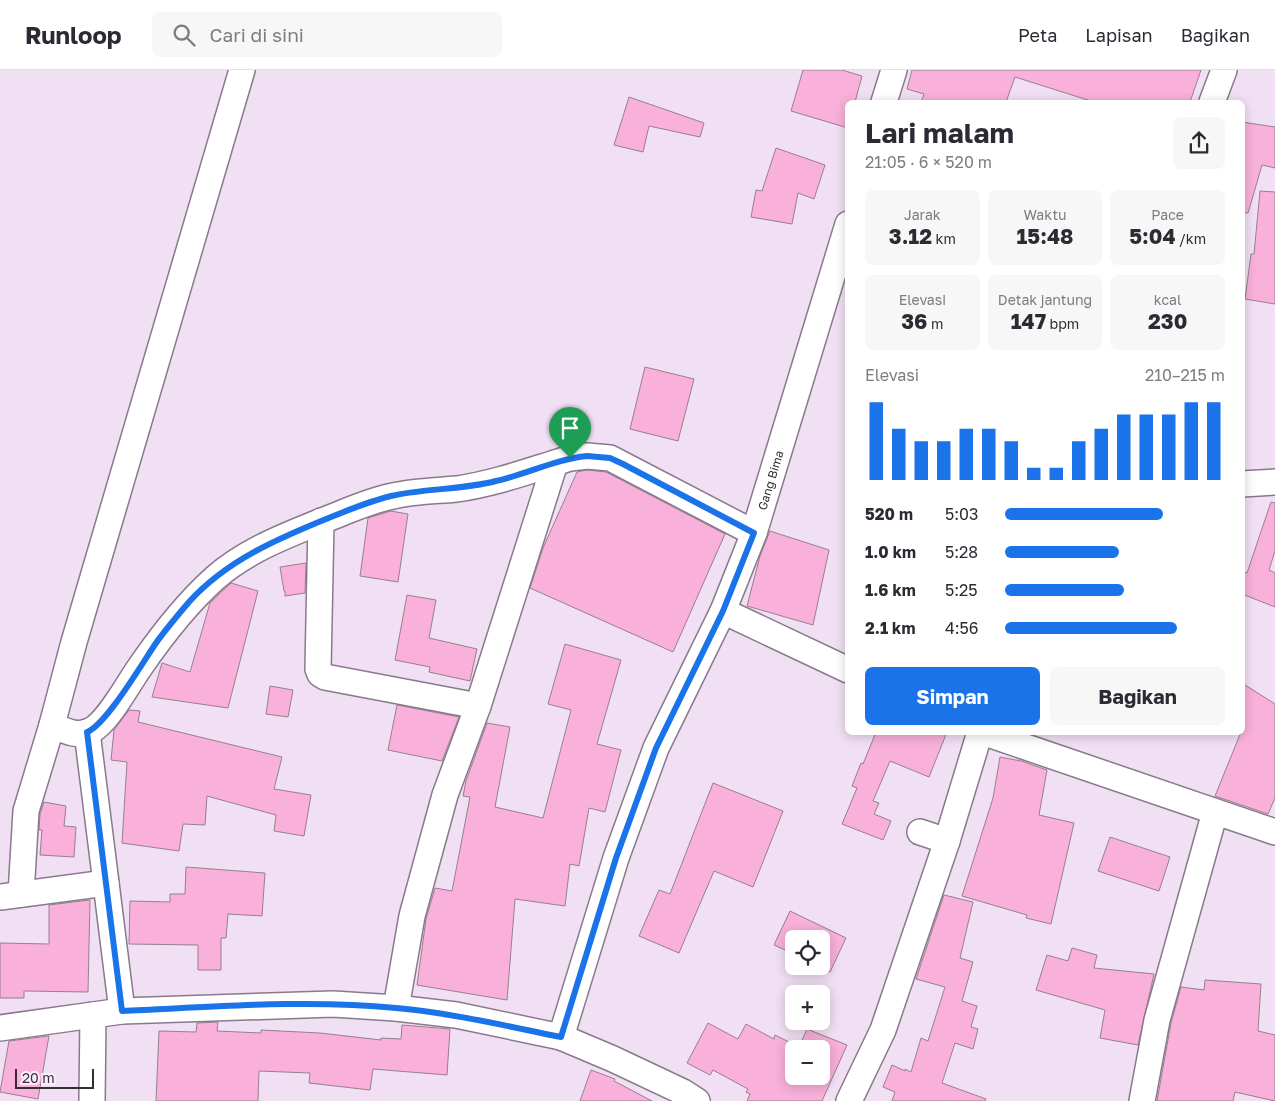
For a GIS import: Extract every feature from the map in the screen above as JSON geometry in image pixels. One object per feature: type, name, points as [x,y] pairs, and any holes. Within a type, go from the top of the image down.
[{"type":"street","points":[[106,883],[10,896],[26,811],[242,70]]},
{"type":"street","points":[[885,100],[894,70]]},
{"type":"street","points":[[1213,100],[1224,70]]},
{"type":"street","name":"Gang Bima","points":[[561,1037],[616,858],[656,748],[723,611],[754,533],[845,234]]},
{"type":"street","points":[[52,725],[70,733],[81,734],[95,727],[111,710],[158,641],[190,602],[217,577],[244,558],[289,534],[366,503],[392,496],[456,489],[496,481],[570,458],[587,456],[610,458],[754,533]]},
{"type":"street","points":[[396,1008],[412,916],[445,796],[478,706],[555,463]]},
{"type":"street","points":[[1245,484],[1275,482]]},
{"type":"street","points":[[321,521],[318,669],[320,674],[325,677],[478,706]]},
{"type":"street","points":[[723,611],[845,669]]},
{"type":"street","points":[[87,732],[122,1011]]},
{"type":"street","points":[[849,1101],[883,1030],[980,735]]},
{"type":"street","points":[[990,735],[1275,832]]},
{"type":"street","points":[[1142,1101],[1157,1020],[1215,812]]},
{"type":"street","points":[[920,832],[947,840]]},
{"type":"street","points":[[0,1028],[122,1011],[333,1004],[396,1008],[456,1015],[561,1037],[613,1059],[686,1098]]},
{"type":"street","points":[[92,1101],[93,1015]]},
{"type":"building","points":[[803,70],[842,70],[862,76],[856,100],[845,100],[845,127],[791,111]]},
{"type":"building","points":[[912,70],[1201,70],[1191,100],[1088,100],[1015,77],[1007,100],[922,100],[924,94],[907,89]]},
{"type":"building","points":[[629,97],[704,123],[700,137],[649,126],[643,152],[614,145]]},
{"type":"building","points":[[1245,122],[1275,127],[1275,168],[1262,165],[1248,213],[1245,212]]},
{"type":"building","points":[[776,148],[825,165],[814,199],[798,193],[792,224],[751,217],[756,190],[762,191]]},
{"type":"building","points":[[1260,191],[1275,192],[1275,304],[1245,299],[1251,254],[1254,254]]},
{"type":"building","points":[[645,367],[694,379],[678,441],[630,429]]},
{"type":"building","points":[[587,470],[606,472],[725,534],[673,652],[530,588],[543,548],[577,472]]},
{"type":"building","points":[[1271,502],[1275,503],[1275,551],[1269,570],[1275,573],[1275,607],[1245,595],[1245,572],[1247,573]]},
{"type":"building","points":[[391,511],[408,514],[398,582],[360,576],[368,518]]},
{"type":"building","points":[[770,531],[829,550],[813,625],[747,606],[760,556]]},
{"type":"building","points":[[306,563],[305,593],[285,596],[280,567]]},
{"type":"building","points":[[231,583],[258,591],[228,708],[152,697],[162,663],[190,672],[210,603]]},
{"type":"building","points":[[407,595],[436,600],[429,638],[477,649],[470,681],[429,672],[430,667],[395,660]]},
{"type":"building","points":[[565,644],[621,660],[597,744],[621,750],[605,812],[589,808],[579,866],[570,864],[565,906],[515,899],[507,1000],[417,985],[426,919],[435,888],[452,891],[470,797],[463,796],[466,781],[487,723],[510,727],[495,807],[543,818],[571,710],[548,704]]},
{"type":"building","points":[[1245,685],[1275,704],[1275,798],[1268,814],[1215,796],[1240,735],[1245,735]]},
{"type":"building","points":[[270,686],[293,690],[288,717],[266,714]]},
{"type":"building","points":[[397,705],[459,717],[442,761],[388,750]]},
{"type":"building","points":[[129,710],[140,711],[138,722],[282,757],[274,789],[311,795],[304,836],[274,831],[276,815],[207,796],[205,825],[183,824],[179,851],[122,843],[127,762],[111,760],[114,730]]},
{"type":"building","points":[[875,735],[946,735],[929,777],[890,761],[873,801],[879,803],[874,814],[891,821],[883,840],[842,824],[857,788],[852,786],[861,763],[863,764]]},
{"type":"building","points":[[1000,757],[1021,761],[1047,770],[1039,815],[1074,823],[1051,924],[1026,918],[1027,915],[962,896],[993,798]]},
{"type":"building","points":[[713,783],[783,811],[753,887],[714,871],[679,953],[639,936],[659,890],[670,894]]},
{"type":"building","points":[[44,802],[66,806],[64,826],[76,827],[74,857],[40,855],[42,830],[39,830],[40,814]]},
{"type":"building","points":[[1110,837],[1170,857],[1159,891],[1098,871]]},
{"type":"building","points":[[186,867],[265,873],[262,916],[228,914],[226,938],[221,938],[221,970],[198,970],[198,945],[129,944],[130,901],[170,902],[170,894],[185,894]]},
{"type":"building","points":[[944,895],[973,902],[960,958],[973,962],[962,1001],[977,1006],[971,1027],[978,1029],[973,1049],[955,1043],[942,1083],[986,1099],[985,1101],[892,1101],[895,1092],[883,1087],[892,1065],[911,1072],[921,1038],[928,1041],[945,987],[916,979]]},
{"type":"building","points":[[90,900],[88,992],[24,991],[24,998],[0,998],[0,943],[49,944],[49,905]]},
{"type":"building","points":[[790,911],[829,930],[785,930],[785,950],[774,945]]},
{"type":"building","points":[[830,930],[846,938],[830,972]]},
{"type":"building","points":[[1072,948],[1097,955],[1094,968],[1154,974],[1138,1045],[1100,1038],[1105,1010],[1036,990],[1047,955],[1068,961]]},
{"type":"building","points":[[1205,980],[1261,984],[1258,1031],[1275,1035],[1275,1101],[1235,1092],[1233,1101],[1157,1101],[1171,1023],[1181,987],[1204,990]]},
{"type":"building","points":[[218,1022],[217,1031],[261,1033],[261,1030],[320,1033],[381,1040],[381,1038],[401,1039],[402,1025],[450,1029],[447,1075],[373,1069],[370,1090],[309,1083],[310,1073],[259,1071],[258,1101],[156,1101],[159,1031],[196,1032],[197,1023]]},
{"type":"building","points":[[708,1023],[738,1039],[746,1024],[774,1039],[775,1035],[785,1040],[785,1085],[829,1085],[822,1101],[747,1101],[750,1094],[746,1092],[748,1089],[713,1070],[710,1075],[687,1063]]},
{"type":"building","points":[[807,1030],[810,1030],[847,1045],[830,1083],[830,1040],[802,1040]]},
{"type":"building","points":[[49,1036],[38,1099],[0,1092],[9,1041]]},
{"type":"building","points":[[591,1070],[615,1079],[614,1081],[652,1101],[580,1101]]},
{"type":"route","points":[[595,456],[610,458],[754,533],[723,611],[656,748],[616,858],[561,1037],[456,1015],[396,1008],[333,1004],[122,1011],[87,732],[95,727],[111,710],[158,641],[190,602],[217,577],[244,558],[289,534],[366,503],[392,496],[456,489],[496,481],[570,458],[595,456]]}]
